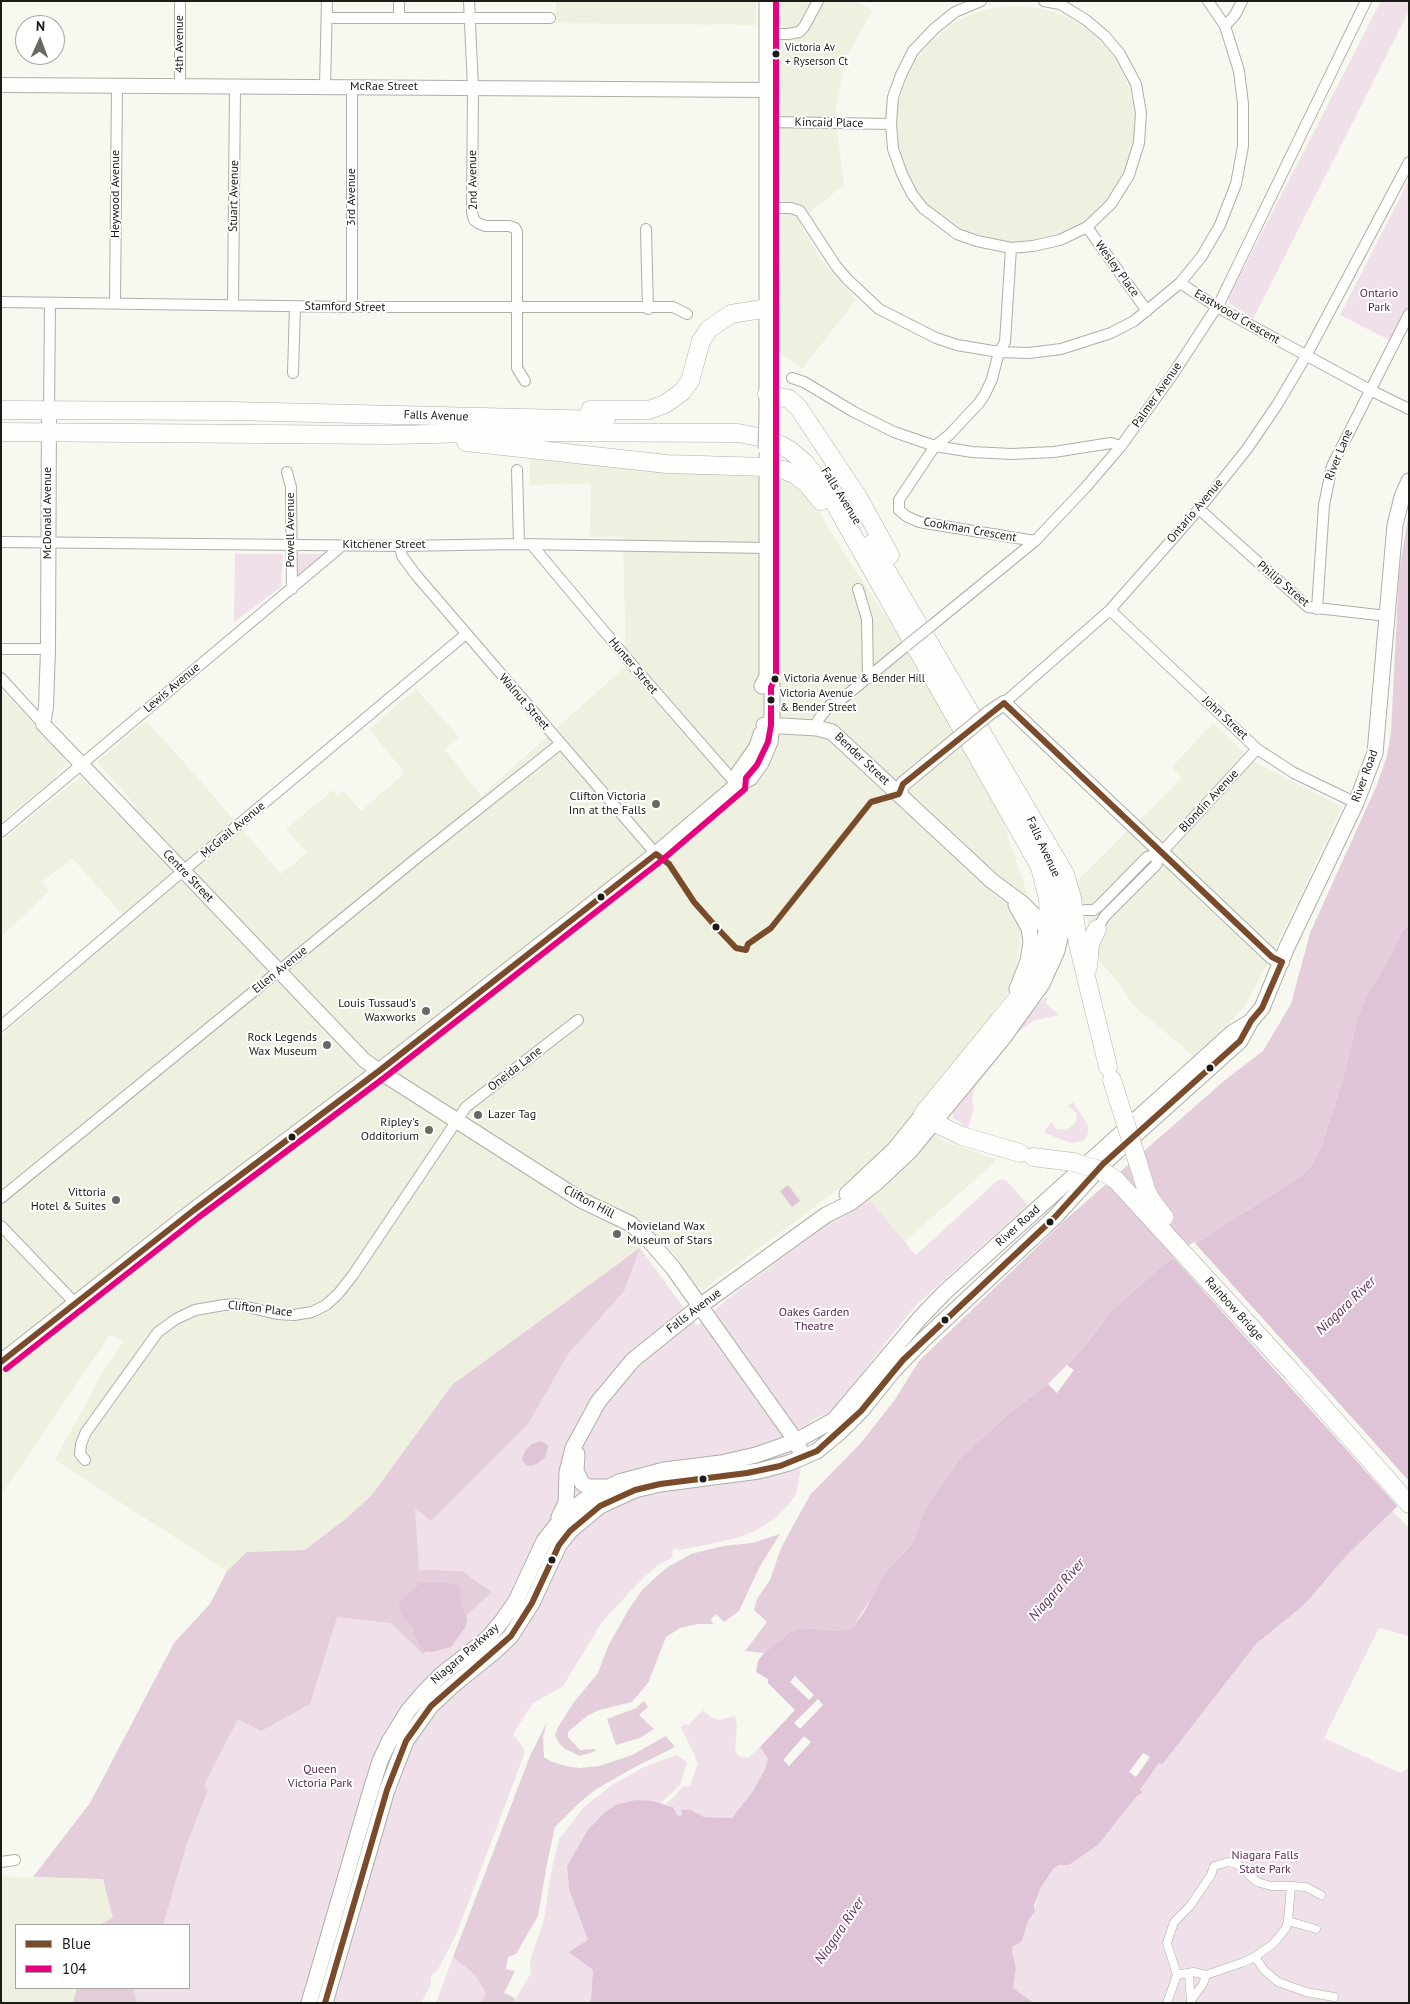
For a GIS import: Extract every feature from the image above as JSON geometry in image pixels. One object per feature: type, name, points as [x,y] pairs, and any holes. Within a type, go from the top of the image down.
[{"type":"highway","points":[[495,418],[536,411],[649,410],[665,404],[682,392],[690,380],[701,341],[709,329],[731,314],[768,308]]},
{"type":"highway","points":[[767,394],[789,398],[798,407],[858,497],[908,589],[916,631]]},
{"type":"highway","name":"Falls Avenue","points":[[1,410],[275,412],[718,422],[751,426],[783,436],[809,452],[829,474],[916,631],[1036,858],[1044,878],[1048,899],[1054,936],[1022,994],[928,1118]]},
{"type":"highway","name":"Falls Avenue","points":[[1,432],[391,435],[522,432],[728,432],[754,436],[781,444],[804,462],[827,490],[1038,829]]},
{"type":"highway","points":[[391,435],[667,464],[767,467],[784,470],[796,475],[820,498],[887,614],[916,631]]},
{"type":"highway","points":[[1038,829],[1065,874],[1072,898],[1076,937],[1088,987]]},
{"type":"highway","points":[[1072,898],[1079,908],[1085,910]]},
{"type":"highway","points":[[1088,987],[1089,952],[1097,929]]},
{"type":"highway","name":"Rainbow Bridge","points":[[1088,987],[1110,1073],[1147,1192],[1156,1208],[1409,1488]]},
{"type":"highway","name":"Rainbow Bridge","points":[[928,1118],[962,1136],[1027,1155],[1073,1162],[1100,1170],[1116,1180],[1409,1504]]},
{"type":"main road","points":[[1,1362],[74,1302],[379,1071],[656,854],[737,785],[750,778],[761,763],[770,742],[767,726],[772,685],[767,677],[767,1]]},
{"type":"main road","name":"River Road","points":[[803,1457],[817,1451],[840,1432],[861,1411],[911,1352],[1055,1217],[1103,1164],[1240,1042],[1251,1021],[1262,1008],[1316,885],[1356,803],[1375,753],[1395,525],[1402,497],[1409,481]]},
{"type":"main road","name":"Bender Street","points":[[767,726],[817,728],[832,732],[842,739],[1010,896],[1023,904],[1054,936]]},
{"type":"main road","name":"Falls Avenue","points":[[548,1536],[564,1509],[567,1494],[568,1464],[572,1448],[605,1393],[633,1360],[700,1306],[826,1215],[928,1118],[1004,1037],[1042,984],[1052,963],[1054,936],[1064,920],[1062,890],[1055,867],[1038,829]]},
{"type":"main road","name":"Bender Street","points":[[1008,1012],[1028,961],[1031,942],[1026,922],[1010,896]]},
{"type":"main road","name":"River Road","points":[[796,1441],[834,1420],[920,1318],[945,1292],[1232,1033],[1251,1021]]},
{"type":"main road","name":"Clifton Hill","points":[[379,1071],[581,1200],[631,1224],[663,1256],[700,1306],[796,1441],[803,1457]]},
{"type":"main road","name":"Falls Avenue","points":[[583,1428],[576,1464],[578,1477],[582,1483],[588,1486],[608,1486]]},
{"type":"main road","name":"Niagara Parkway","points":[[309,2003],[370,1793],[387,1745],[401,1720],[424,1692],[441,1675],[487,1638],[502,1621],[516,1601],[534,1559],[562,1518],[578,1504],[608,1486],[629,1478],[658,1471],[733,1461],[773,1450],[796,1441]]},
{"type":"main road","name":"Niagara Parkway","points":[[326,2003],[386,1790],[406,1741],[444,1693],[504,1644],[518,1626],[532,1603],[553,1556],[570,1530],[600,1506],[635,1490],[660,1484],[759,1471],[803,1457]]},
{"type":"street","name":"4th Avenue","points":[[180,1],[180,86]]},
{"type":"street","points":[[325,87],[327,1]]},
{"type":"street","points":[[399,1],[399,18]]},
{"type":"street","name":"2nd Avenue","points":[[470,1],[472,212],[474,220],[485,226],[509,226],[515,228],[517,232],[517,368],[525,381]]},
{"type":"street","points":[[767,34],[798,32],[804,27],[818,1]]},
{"type":"street","points":[[981,1],[955,12],[934,29],[913,51],[893,97],[891,124],[893,149],[912,194],[923,208],[957,234],[977,241],[1011,248],[1033,246],[1060,240],[1087,227],[1111,204],[1128,175],[1139,143],[1141,113],[1136,84],[1120,54],[1105,36],[1086,20],[1060,3],[1044,1]]},
{"type":"street","points":[[1180,283],[1202,256],[1220,225],[1236,184],[1243,146],[1243,104],[1240,79],[1225,26],[1208,1]]},
{"type":"street","points":[[1225,26],[1235,15],[1242,1]]},
{"type":"street","name":"Palmer Avenue","points":[[817,728],[818,720],[830,706],[838,703],[868,678],[916,631],[1035,542],[1121,446],[1171,377],[1217,307],[1366,1]]},
{"type":"street","points":[[326,18],[550,18]]},
{"type":"street","name":"McRae Street","points":[[1,85],[766,90]]},
{"type":"street","name":"Heywood Avenue","points":[[115,303],[116,86]]},
{"type":"street","name":"Stuart Avenue","points":[[233,304],[235,87]]},
{"type":"street","name":"3rd Avenue","points":[[352,87],[352,307]]},
{"type":"street","name":"Kincaid Place","points":[[768,122],[891,124]]},
{"type":"street","name":"Ontario Avenue","points":[[899,794],[904,784],[955,740],[1004,703],[1110,610],[1198,509],[1247,449],[1277,405],[1306,356],[1409,162]]},
{"type":"street","name":"Eastwood Crescent","points":[[768,208],[791,208],[800,211],[836,266],[879,309],[936,338],[957,345],[999,352],[1029,353],[1061,349],[1110,333],[1134,321],[1180,283],[1217,307],[1306,356],[1409,409]]},
{"type":"street","name":"Wesley Place","points":[[1087,227],[1147,311]]},
{"type":"street","points":[[646,229],[648,309]]},
{"type":"street","points":[[935,446],[950,435],[979,403],[992,379],[999,352],[1005,342],[1011,248]]},
{"type":"street","name":"Stamford Street","points":[[1,302],[352,307],[648,309],[673,307],[687,314]]},
{"type":"street","name":"McDonald Avenue","points":[[43,724],[46,707],[48,649],[50,303]]},
{"type":"street","points":[[293,373],[295,306]]},
{"type":"street","name":"River Lane","points":[[1317,609],[1325,492],[1332,466],[1409,314]]},
{"type":"street","points":[[792,378],[804,382],[854,412],[894,432],[935,446],[972,452],[1012,454],[1054,452],[1111,443],[1121,446]]},
{"type":"street","name":"Cookman Crescent","points":[[935,446],[899,500],[899,510],[906,516],[919,522],[1035,542]]},
{"type":"street","points":[[518,470],[519,544]]},
{"type":"street","name":"Powell Avenue","points":[[287,472],[291,487],[292,589]]},
{"type":"street","name":"Philip Street","points":[[1198,509],[1308,607],[1387,616]]},
{"type":"street","name":"Kitchener Street","points":[[1,542],[400,546],[531,544],[767,548]]},
{"type":"street","name":"Hunter Street","points":[[531,544],[635,668],[737,785]]},
{"type":"street","name":"Lewis Avenue","points":[[1,832],[343,545]]},
{"type":"street","name":"Walnut Street","points":[[400,546],[402,556],[416,576],[656,854]]},
{"type":"street","points":[[858,589],[868,618],[868,678]]},
{"type":"street","name":"John Street","points":[[1110,610],[1257,749],[1294,773],[1356,803]]},
{"type":"street","name":"McGrail Avenue","points":[[1,1026],[466,634]]},
{"type":"street","points":[[1,649],[48,649]]},
{"type":"street","name":"Centre Street","points":[[1,678],[364,1060],[379,1071]]},
{"type":"street","points":[[1004,703],[1272,957],[1282,962]]},
{"type":"street","name":"Ellen Avenue","points":[[1,1198],[280,972],[418,857],[560,744]]},
{"type":"street","name":"Blondin Avenue","points":[[1097,929],[1113,907],[1156,866],[1161,853],[1257,749]]},
{"type":"street","name":"Blondin Avenue","points":[[1085,910],[1094,910],[1147,857],[1161,853]]},
{"type":"street","name":"Oneida Lane","points":[[455,1121],[466,1108],[578,1020]]},
{"type":"street","name":"Clifton Place","points":[[85,1460],[80,1454],[81,1444],[86,1432],[158,1332],[176,1320],[195,1310],[224,1304],[235,1304],[277,1314],[294,1315],[312,1312],[326,1305],[338,1294],[408,1196],[455,1121]]},
{"type":"street","points":[[1,1226],[74,1302]]},
{"type":"street","points":[[1,1862],[15,1860]]},
{"type":"street","points":[[1167,2003],[1177,1976],[1168,1952],[1168,1936],[1174,1922],[1190,1906],[1211,1875],[1214,1866],[1233,1863],[1256,1882],[1271,1886],[1306,1887],[1321,1895]]},
{"type":"street","points":[[1177,1976],[1193,1972],[1206,1975],[1256,1957],[1282,1935],[1288,1921],[1291,1886]]},
{"type":"street","points":[[1288,1921],[1316,1929]]},
{"type":"street","points":[[1256,1957],[1268,1974],[1284,1986],[1334,1997]]},
{"type":"street","points":[[1189,1974],[1192,2001]]},
{"type":"street","points":[[1192,2001],[1203,1984],[1206,1975]]},
{"type":"shaded area","points":[[556,1],[756,1],[756,25],[556,23]]},
{"type":"shaded area","points":[[778,1],[857,1],[872,11],[846,58],[835,112],[844,185],[812,210],[802,227],[821,260],[856,300],[802,369],[778,351],[782,200]]},
{"type":"shaded area","points":[[1016,6],[1039,8],[1062,15],[1092,33],[1108,49],[1121,69],[1130,90],[1135,125],[1133,148],[1126,171],[1108,201],[1092,217],[1072,230],[1051,239],[1016,244],[993,242],[970,235],[940,217],[924,201],[911,181],[902,160],[897,125],[899,102],[906,79],[924,49],[940,33],[960,20],[981,11]]},
{"type":"shaded area","points":[[530,458],[738,474],[801,483],[842,550],[937,695],[998,807],[1028,896],[1013,985],[955,1066],[914,1118],[943,1140],[994,1159],[995,1162],[904,1242],[852,1179],[703,1290],[698,1288],[671,1250],[658,1238],[640,1248],[452,1385],[372,1495],[348,1517],[305,1550],[247,1552],[227,1571],[55,1460],[103,1372],[124,1341],[110,1335],[1,1495],[1,1036],[130,923],[72,858],[42,882],[49,891],[3,935],[1,933],[1,842],[80,777],[121,819],[136,806],[97,762],[146,721],[281,874],[307,853],[286,829],[333,790],[338,796],[343,791],[361,811],[405,773],[369,729],[416,689],[459,737],[445,749],[481,796],[626,666],[623,537],[590,537],[591,484],[530,485]]},
{"type":"shaded area","points":[[1409,511],[1409,925],[1402,931],[1357,1021],[1343,1079],[1321,1147],[1310,1168],[1164,1264],[1110,1312],[1089,1341],[1063,1370],[1012,1411],[961,1457],[925,1509],[912,1544],[892,1565],[853,1627],[842,1631],[802,1628],[790,1632],[764,1653],[745,1651],[767,1622],[754,1610],[757,1599],[770,1580],[781,1548],[810,1495],[860,1444],[894,1401],[919,1361],[1065,1220],[1224,1081],[1263,1051],[1291,1004],[1310,933],[1376,787],[1387,756],[1391,732],[1399,573]]},
{"type":"shaded area","points":[[1,690],[63,753],[65,764],[54,779],[1,822]]},
{"type":"shaded area","points":[[1213,723],[1253,761],[1342,807],[1265,969],[1242,1010],[1196,1058],[1133,1005],[1121,986],[1099,960],[1076,882],[1182,778],[1172,767]]},
{"type":"shaded area","points":[[640,1248],[624,1291],[568,1354],[528,1424],[431,1521],[415,1508],[419,1570],[462,1571],[492,1592],[423,1654],[391,1623],[337,1617],[310,1704],[261,1731],[238,1719],[204,1785],[208,1790],[186,1846],[163,1924],[101,1924],[113,1918],[103,1879],[33,1877],[90,1803],[174,1643],[210,1604],[227,1571],[247,1552],[305,1550],[348,1517],[372,1495],[452,1385]]},
{"type":"shaded area","points":[[780,1534],[760,1566],[739,1611],[724,1622],[716,1614],[711,1619],[713,1624],[698,1624],[680,1628],[666,1637],[648,1683],[632,1702],[599,1710],[587,1716],[568,1732],[568,1737],[580,1750],[595,1749],[596,1751],[580,1756],[565,1749],[559,1743],[555,1735],[558,1727],[574,1702],[598,1673],[608,1646],[643,1589],[666,1568],[691,1554],[723,1546],[752,1543]]},
{"type":"shaded area","points":[[644,1701],[648,1707],[639,1715],[654,1729],[640,1738],[616,1745],[607,1719],[636,1708]]},
{"type":"shaded area","points":[[547,1722],[543,1737],[544,1757],[565,1766],[580,1768],[599,1766],[632,1755],[666,1736],[675,1747],[595,1790],[555,1827],[538,1916],[516,1954],[508,1957],[506,1969],[515,1971],[504,1993],[515,1998],[513,2003],[480,2003],[486,1993],[475,1975],[453,1957],[530,1756]]},
{"type":"shaded area","points":[[1,1877],[104,1879],[113,1918],[101,1924],[15,1924],[15,1989],[77,1989],[73,2003],[1,2003]]},
{"type":"shaded area","points":[[77,1989],[133,1989],[137,2003],[73,2003]]},
{"type":"green space","points":[[1381,1],[1409,1],[1409,11],[1253,319],[1229,303],[1229,297]]},
{"type":"green space","name":"Ontario Park","points":[[1409,180],[1409,305],[1391,341],[1340,315]]},
{"type":"green space","points":[[235,554],[283,554],[281,587],[234,622]]},
{"type":"green space","points":[[298,554],[325,555],[300,575],[297,573]]},
{"type":"green space","points":[[1046,996],[1048,998],[1045,1003],[1059,1015],[1033,1021],[1013,1036],[1013,1039],[975,1087],[972,1099],[974,1108],[968,1128],[953,1118],[953,1106],[1024,1018],[1027,1018]]},
{"type":"green space","points":[[1073,1102],[1088,1125],[1086,1138],[1083,1141],[1072,1143],[1044,1133],[1051,1122],[1056,1129],[1067,1130],[1077,1121],[1076,1113],[1068,1106]]},
{"type":"green space","name":"Queen Victoria Park","points":[[998,1180],[1006,1180],[1028,1205],[916,1305],[832,1410],[794,1432],[803,1457],[796,1494],[787,1506],[773,1520],[757,1530],[740,1537],[679,1550],[673,1549],[672,1558],[657,1566],[639,1582],[602,1622],[563,1686],[532,1704],[513,1734],[525,1752],[456,1935],[437,1971],[431,1976],[431,1984],[421,2003],[73,2003],[77,1989],[190,1989],[190,1924],[101,1924],[113,1918],[104,1879],[348,1517],[372,1495],[452,1385],[640,1248],[697,1326],[731,1296],[866,1196],[916,1255]]},
{"type":"green space","name":"Niagara Falls State Park","points":[[1392,1511],[1409,1527],[1409,1636],[1379,1628],[1324,1738],[1400,1773],[1409,1767],[1409,2003],[1034,2003],[1013,1988],[1016,1968],[1013,1948],[1022,1941],[1028,1921],[1033,1916],[1040,1889],[1053,1869],[1059,1865],[1069,1865],[1098,1845],[1136,1797],[1143,1792],[1140,1790],[1159,1763],[1162,1765],[1256,1644],[1305,1604],[1347,1555]]},
{"type":"green space","points":[[703,1710],[711,1717],[719,1720],[735,1716],[737,1725],[735,1752],[741,1757],[749,1758],[760,1747],[768,1759],[765,1769],[753,1791],[732,1818],[704,1817],[691,1810],[681,1811],[682,1815],[680,1816],[677,1815],[673,1807],[666,1804],[683,1787],[690,1786],[698,1763],[681,1727],[684,1724],[689,1725]]},
{"type":"green space","points":[[677,1755],[687,1762],[680,1785],[661,1803],[653,1801],[587,1831],[567,1866],[569,1889],[588,1940],[593,1970],[591,2000],[589,2003],[513,2003],[531,1973],[530,1960],[544,1920],[551,1873],[559,1839],[584,1807],[612,1785],[644,1767]]},
{"type":"green space","points":[[453,1957],[475,1975],[486,1993],[480,2003],[436,2003]]},
{"type":"water","name":"Niagara River","points":[[1409,925],[1409,1495],[1347,1555],[1305,1604],[1256,1644],[1162,1765],[1159,1763],[1140,1790],[1143,1792],[1136,1797],[1098,1845],[1069,1865],[1059,1865],[1053,1869],[1040,1889],[1034,1906],[1035,1912],[1028,1921],[1022,1941],[1013,1947],[1012,1951],[1016,1968],[1013,1988],[1034,2003],[589,2003],[591,2000],[593,1970],[569,1952],[588,1940],[569,1889],[567,1866],[587,1831],[605,1812],[618,1804],[636,1800],[653,1801],[673,1807],[677,1815],[680,1816],[682,1815],[681,1810],[691,1810],[704,1817],[732,1818],[753,1791],[765,1769],[768,1759],[760,1747],[795,1710],[768,1683],[768,1679],[756,1672],[758,1661],[764,1653],[790,1632],[802,1628],[842,1631],[853,1627],[864,1612],[881,1580],[912,1544],[925,1509],[961,1457],[1012,1411],[1063,1370],[1089,1341],[1110,1312],[1164,1264],[1310,1168],[1321,1147],[1343,1079],[1357,1021],[1366,998],[1390,958],[1402,931]]},
{"type":"water","points":[[788,1185],[800,1201],[792,1207],[780,1191]]},
{"type":"water","points":[[541,1441],[548,1446],[545,1457],[531,1466],[526,1465],[522,1459],[525,1451],[532,1444]]},
{"type":"water","points":[[434,1582],[458,1585],[461,1589],[460,1603],[467,1619],[466,1626],[451,1647],[432,1652],[423,1651],[414,1634],[414,1627],[402,1616],[399,1606],[400,1602],[420,1583]]},
{"type":"pier","points":[[1194,1242],[1409,1481],[1409,1499],[1399,1508],[1172,1256]]},
{"type":"pier","points":[[1067,1365],[1074,1370],[1057,1393],[1048,1384]]},
{"type":"pier","points":[[795,1676],[814,1695],[809,1700],[790,1682]]},
{"type":"pier","points":[[818,1699],[823,1705],[800,1729],[794,1723]]},
{"type":"pier","points":[[804,1736],[811,1742],[789,1766],[783,1760]]},
{"type":"pier","points":[[1143,1753],[1150,1757],[1136,1777],[1129,1772]]},
{"type":"transit line","name":"104","points":[[6,1369],[199,1217],[384,1078],[661,861],[745,789],[746,778],[757,765],[768,742],[771,725],[771,687],[776,677],[776,1]]},
{"type":"transit line","name":"Blue","points":[[1,1362],[194,1210],[379,1071],[656,854],[669,864],[694,902],[718,929],[736,948],[746,950],[748,944],[771,928],[871,802],[899,794],[903,784],[1004,703],[1272,957],[1282,962],[1262,1008],[1251,1021],[1240,1041],[1103,1164],[1055,1217],[903,1360],[861,1411],[817,1451],[780,1466],[747,1473],[660,1484],[635,1490],[600,1506],[570,1531],[559,1545],[532,1603],[511,1636],[431,1706],[406,1741],[387,1790],[325,2003]]},
{"type":"place","name":"Victoria Av + Ryserson Ct","points":[[776,54]]},
{"type":"place","name":"Victoria Avenue & Bender Hill","points":[[775,679]]},
{"type":"place","name":"Victoria Avenue & Bender Street","points":[[771,700]]},
{"type":"place","name":"Clifton Victoria Inn at the Falls","points":[[656,804]]},
{"type":"place","name":"Louis Tussaud's Waxworks","points":[[426,1011]]},
{"type":"place","name":"Rock Legends Wax Museum","points":[[327,1045]]},
{"type":"place","name":"Lazer Tag","points":[[478,1115]]},
{"type":"place","name":"Ripley's Odditorium","points":[[429,1130]]},
{"type":"place","name":"Vittoria Hotel & Suites","points":[[116,1200]]},
{"type":"place","name":"Movieland Wax Museum of Stars","points":[[617,1234]]},
{"type":"park label","name":"Oakes Garden Theatre","points":[[814,1320]]}]
